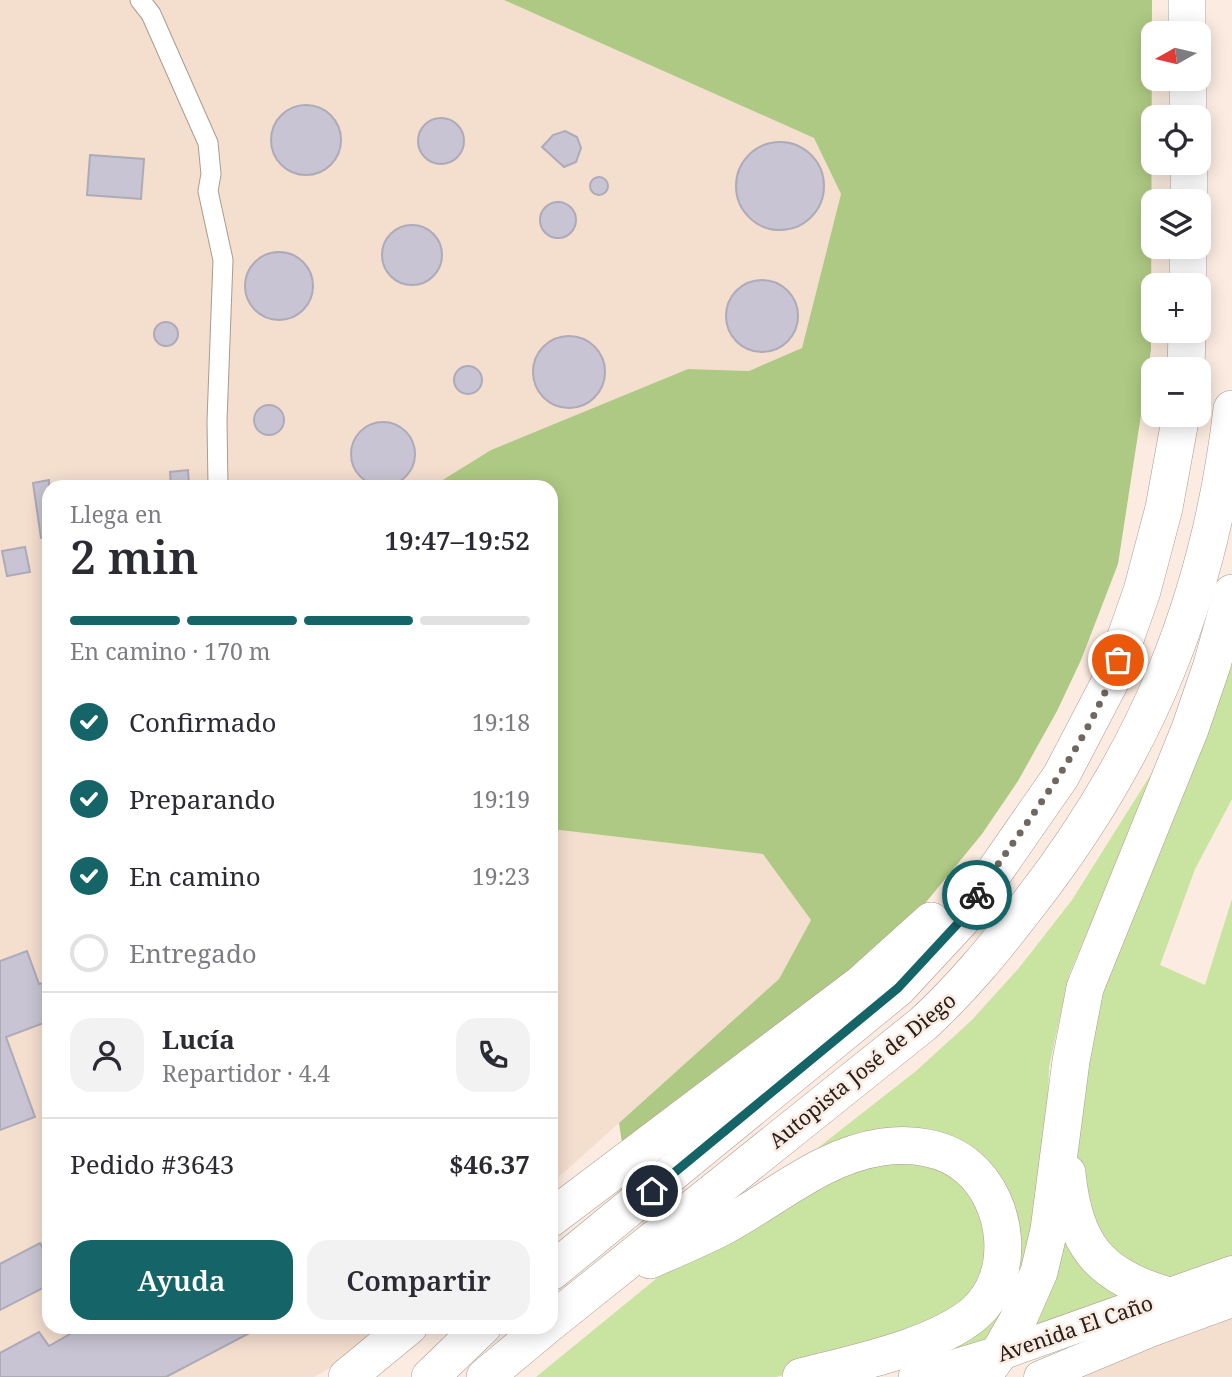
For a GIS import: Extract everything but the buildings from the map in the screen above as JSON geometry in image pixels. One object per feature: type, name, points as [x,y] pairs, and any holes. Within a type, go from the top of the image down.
[{"type":"highway","points":[[1187,0],[1187,21]]},
{"type":"highway","name":"Autopista José de Diego","points":[[558,1317],[923,1024],[961,989],[1066,856],[1124,762],[1168,670],[1195,595],[1216,518],[1232,409]]},
{"type":"highway","name":"Autopista José de Diego","points":[[558,1266],[898,988],[961,920],[1060,776],[1110,682],[1142,591],[1158,531],[1179,427]]},
{"type":"highway","points":[[990,1366],[1018,1320],[1039,1272],[1049,1230],[1071,1061],[1085,988],[1190,729],[1212,665],[1232,593]]},
{"type":"highway","points":[[558,1213],[861,984],[996,867]]},
{"type":"highway","points":[[1063,1134],[1071,1206],[1081,1234],[1091,1251],[1101,1263],[1129,1282],[1169,1296]]},
{"type":"highway","points":[[607,1279],[723,1226],[801,1178],[853,1153],[884,1147],[923,1147],[941,1151],[969,1168],[995,1204],[1004,1240],[999,1274],[984,1303],[975,1313],[948,1332],[904,1348],[801,1377]]},
{"type":"highway","points":[[347,1377],[399,1334]]},
{"type":"highway","points":[[430,1377],[475,1334]]},
{"type":"highway","points":[[485,1377],[536,1334]]},
{"type":"highway","name":"Avenida El Caño","points":[[916,1377],[990,1366]]},
{"type":"main road","name":"Avenida El Caño","points":[[990,1366],[1232,1272]]},
{"type":"main road","name":"Avenida El Caño","points":[[1040,1377],[1150,1331],[1232,1301]]},
{"type":"street","points":[[140,0],[151,14],[208,143],[212,174],[208,191],[223,260],[217,421],[218,480]]},
{"type":"shaded area","points":[[0,0],[504,0],[814,138],[841,194],[802,348],[749,371],[688,369],[491,450],[443,480],[42,480],[42,1334],[384,1334],[314,1377],[0,1377]]},
{"type":"shaded area","points":[[558,830],[764,854],[811,920],[779,979],[558,1178]]},
{"type":"shaded area","points":[[1232,1313],[1232,1377],[1073,1377]]},
{"type":"green space","points":[[504,0],[1152,0],[1152,21],[1141,21],[1141,91],[1152,91],[1152,105],[1141,105],[1141,175],[1152,175],[1151,189],[1141,189],[1141,259],[1151,259],[1151,273],[1141,273],[1141,343],[1151,343],[1151,350],[1150,357],[1141,357],[1141,415],[1118,564],[1081,660],[1057,711],[1018,781],[982,834],[890,946],[622,1143],[619,1123],[779,979],[811,920],[763,854],[558,830],[558,480],[443,480],[491,450],[688,369],[749,371],[802,348],[841,194],[814,138]]},
{"type":"green space","points":[[1232,624],[1232,799],[1195,869],[1160,965],[1205,985],[1232,899],[1232,1257],[1177,1277],[1159,1276],[1124,1268],[1072,1186],[1081,1051]]},
{"type":"green space","points":[[1165,752],[1069,975],[1049,1067],[1047,1135],[1034,1242],[993,1336],[978,1346],[879,1373],[1003,1283],[977,1166],[805,1160],[916,1071],[972,1020],[1019,968],[1072,900]]},
{"type":"green space","points":[[904,1153],[967,1182],[988,1230],[985,1276],[959,1312],[820,1365],[776,1377],[536,1377],[662,1274],[825,1173]]},
{"type":"green space","points":[[1062,1235],[1140,1296],[1022,1335]]},
{"type":"way so far","points":[[977,895],[1060,776],[1110,682],[1118,660]]},
{"type":"route","points":[[652,1191],[898,988],[961,920],[977,895]]}]
